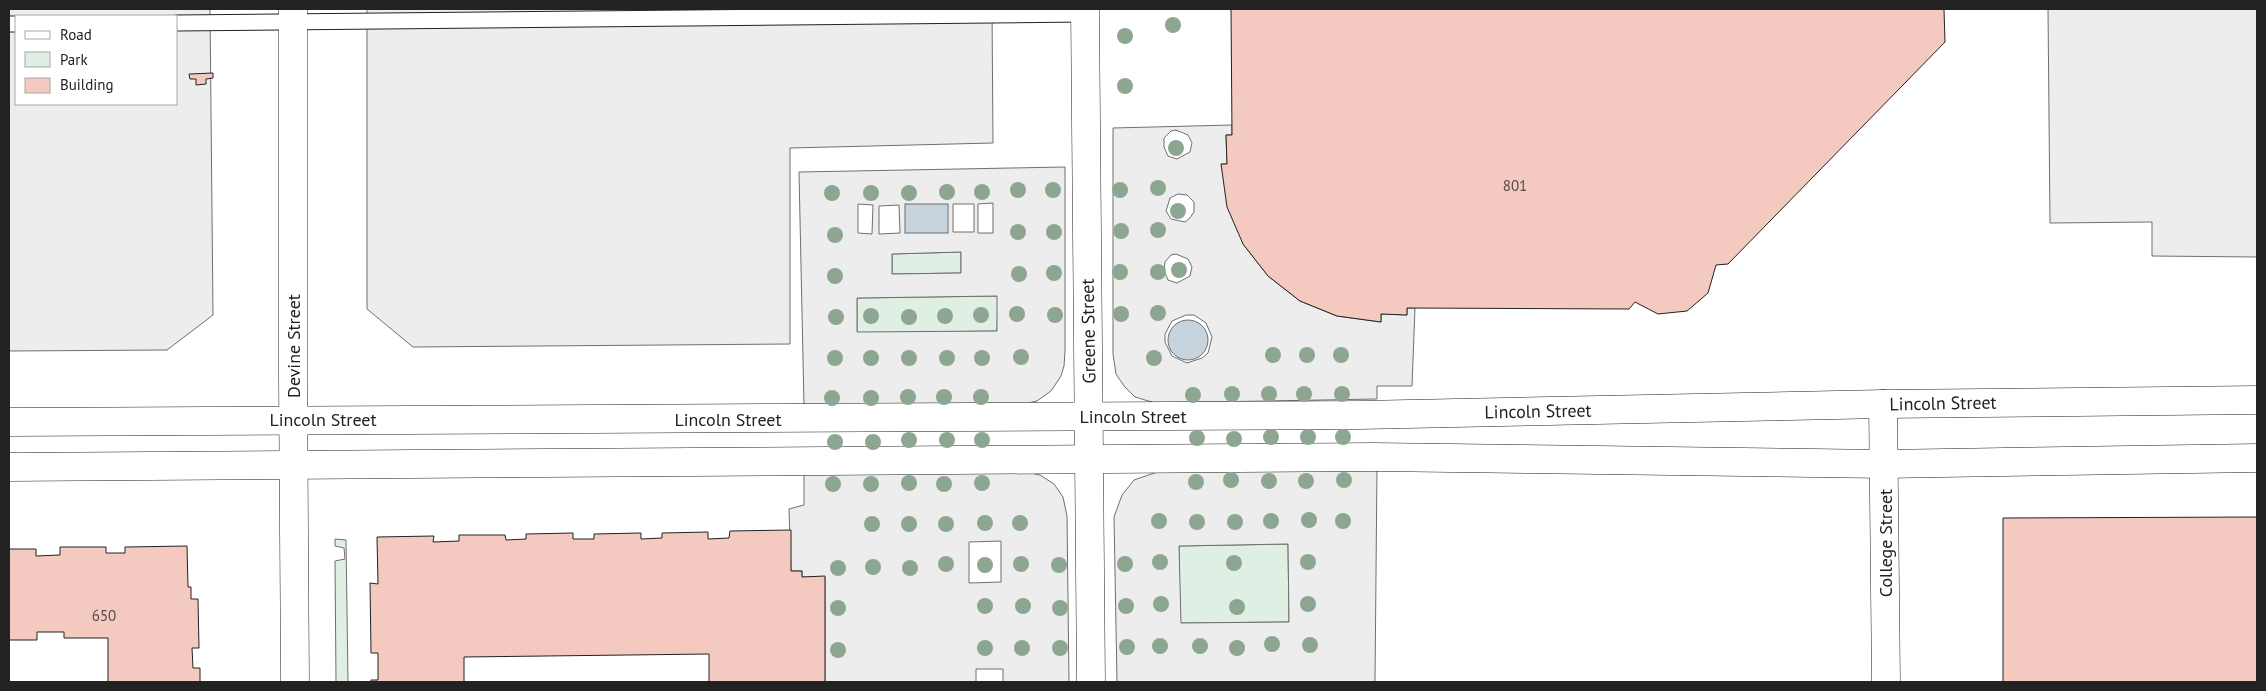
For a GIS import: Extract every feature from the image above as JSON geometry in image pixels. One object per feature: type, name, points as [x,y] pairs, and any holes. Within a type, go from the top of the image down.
[{"type":"street","name":"Greene Street","points":[[1085,12],[1091,682]]},
{"type":"street","name":"Devine Street","points":[[293,15],[295,682]]},
{"type":"street","name":"Lincoln Street","points":[[9,422],[293,419],[805,419],[1361,415],[1883,404],[2257,400]]},
{"type":"street","name":"College Street","points":[[1883,404],[1886,682]]},
{"type":"street","points":[[9,467],[294,463],[1375,457],[1884,464],[2257,458]]},
{"type":"lane","points":[[178,22],[293,15],[1085,12]]},
{"type":"green space","points":[[961,252],[961,273],[892,274],[892,254]]},
{"type":"green space","points":[[998,296],[997,331],[857,333],[857,298]]},
{"type":"green space","points":[[335,539],[346,540],[348,682],[336,682],[335,561],[345,559],[344,548],[335,546]]},
{"type":"green space","points":[[1288,544],[1289,622],[1180,623],[1179,546]]},
{"type":"shaded area","points":[[9,9],[210,9],[213,315],[167,350],[9,351]]},
{"type":"shaded area","points":[[367,9],[992,9],[993,143],[790,148],[790,344],[413,347],[367,309]]},
{"type":"shaded area","points":[[2048,9],[2257,9],[2257,257],[2152,256],[2152,222],[2050,223]]},
{"type":"shaded area","points":[[1232,125],[1232,135],[1226,135],[1227,164],[1222,164],[1243,244],[1268,276],[1300,301],[1337,316],[1381,322],[1381,314],[1407,315],[1407,308],[1415,308],[1412,386],[1377,386],[1377,399],[1155,403],[1135,397],[1116,374],[1113,354],[1113,128]],"holes":[[[1176,130],[1188,135],[1192,143],[1190,152],[1177,159],[1168,156],[1164,147],[1164,138],[1171,131]],[[1178,194],[1187,195],[1194,202],[1194,212],[1189,219],[1185,222],[1171,219],[1166,211],[1170,198]],[[1176,254],[1188,259],[1192,267],[1190,276],[1177,283],[1168,280],[1164,271],[1165,262],[1171,255]],[[1186,315],[1194,315],[1206,323],[1212,337],[1208,353],[1202,358],[1187,363],[1172,356],[1165,342],[1165,334],[1172,321]]]},
{"type":"shaded area","points":[[1065,167],[1065,351],[1061,376],[1051,391],[1037,401],[1023,404],[804,406],[799,172]],"holes":[[[993,203],[993,233],[978,233],[978,204]],[[858,204],[873,205],[872,234],[858,233]],[[953,204],[974,204],[974,232],[953,232]],[[899,205],[900,233],[879,234],[879,206]],[[961,252],[961,273],[892,274],[892,254]],[[997,296],[997,331],[857,332],[857,298]]]},
{"type":"shaded area","points":[[905,204],[948,204],[948,233],[905,233]]},
{"type":"shaded area","points":[[1192,320],[1199,323],[1205,329],[1208,340],[1207,348],[1199,357],[1192,360],[1184,360],[1177,357],[1169,348],[1168,336],[1171,329],[1180,321]]},
{"type":"shaded area","points":[[1377,467],[1375,682],[1117,682],[1114,517],[1122,495],[1134,480],[1160,471]],"holes":[[[1288,544],[1289,622],[1181,623],[1179,546]]]},
{"type":"shaded area","points":[[1026,472],[1040,475],[1054,484],[1063,497],[1067,516],[1069,682],[1003,682],[1003,669],[976,669],[976,682],[825,682],[825,577],[802,577],[802,571],[791,571],[789,509],[804,505],[804,473]],"holes":[[[1001,541],[1001,582],[969,583],[969,542]]]},
{"type":"building","points":[[1231,9],[1944,9],[1945,42],[1728,264],[1716,265],[1708,293],[1687,311],[1658,314],[1635,302],[1629,309],[1407,308],[1407,315],[1381,314],[1381,322],[1337,316],[1300,301],[1268,276],[1243,244],[1227,207],[1221,164],[1227,164],[1226,135],[1232,135]]},
{"type":"building","points":[[213,73],[213,78],[206,79],[206,84],[196,85],[196,79],[190,79],[189,74]]},
{"type":"building","points":[[2257,517],[2257,682],[2003,682],[2003,518]]},
{"type":"building","points":[[791,530],[791,571],[802,571],[802,577],[825,576],[825,682],[709,682],[709,654],[464,657],[464,682],[371,682],[371,680],[378,680],[378,653],[371,653],[370,583],[378,584],[377,537],[434,536],[433,542],[459,541],[459,535],[505,535],[506,540],[526,539],[526,534],[573,533],[573,539],[594,539],[594,534],[641,533],[641,539],[662,538],[662,533],[708,532],[708,539],[729,538],[730,531]]},
{"type":"building","points":[[187,546],[188,587],[191,587],[191,599],[198,599],[199,648],[192,648],[193,668],[200,668],[200,682],[108,682],[108,638],[64,638],[64,632],[37,632],[37,640],[9,640],[9,549],[36,549],[36,556],[60,555],[60,547],[106,547],[106,553],[125,553],[125,547]]}]
